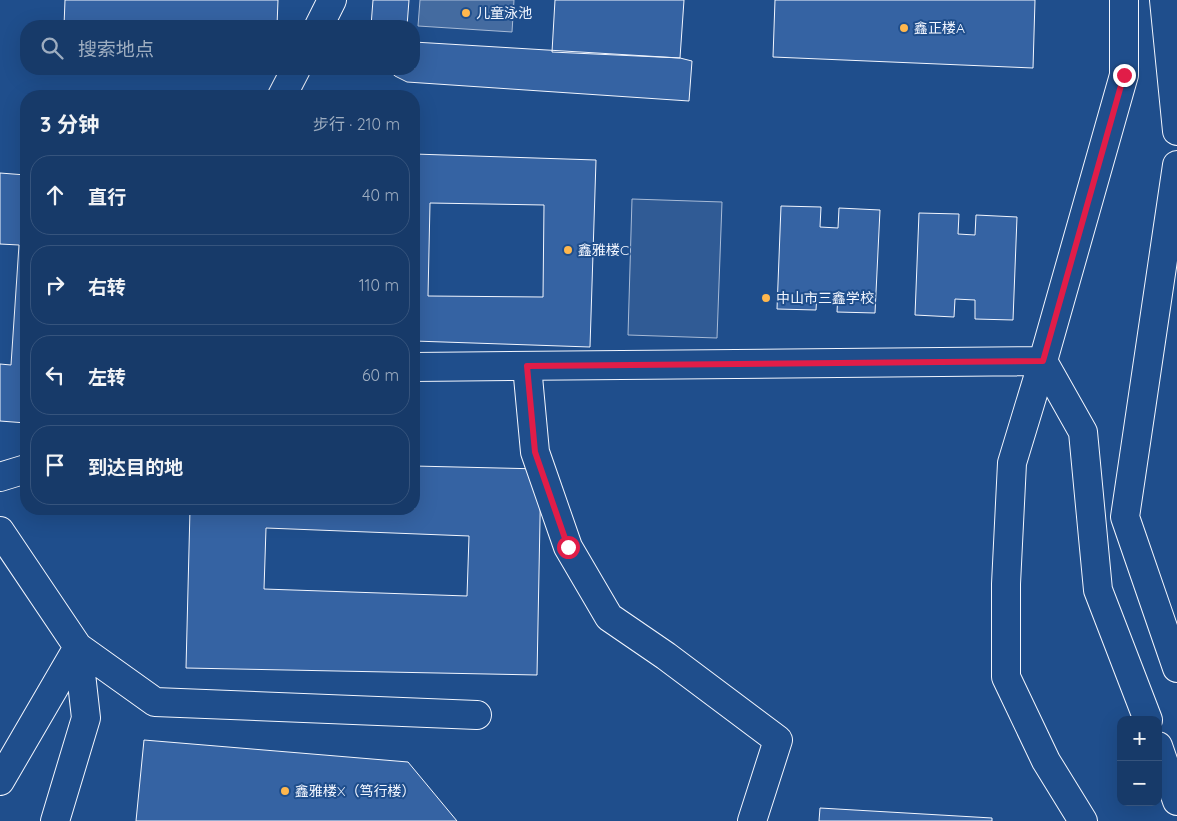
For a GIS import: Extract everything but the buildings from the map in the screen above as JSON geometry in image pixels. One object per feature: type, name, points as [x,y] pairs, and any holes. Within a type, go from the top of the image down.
[{"type":"street","points":[[321,20],[332,0]]},
{"type":"street","points":[[1083,821],[1046,761],[1006,677],[1006,584],[1012,463],[1124,75],[1124,0]]},
{"type":"street","points":[[1164,0],[1177,131]]},
{"type":"street","points":[[285,90],[293,75]]},
{"type":"street","points":[[1177,165],[1125,518],[1177,668]]},
{"type":"street","points":[[420,366],[1043,361]]},
{"type":"street","points":[[1043,361],[1083,432],[1098,590],[1146,716]]},
{"type":"street","points":[[527,366],[535,452],[568,547],[609,618],[666,656],[778,740],[752,821]]},
{"type":"street","points":[[0,477],[20,471]]},
{"type":"street","points":[[0,530],[78,647],[155,702],[477,715]]},
{"type":"street","points":[[0,781],[78,647]]},
{"type":"street","points":[[55,821],[86,718],[78,647]]},
{"type":"street","points":[[1162,758],[1177,801]]},
{"type":"shaded area","name":"儿童泳池","points":[[420,0],[514,0],[512,32],[420,26],[418,20]]},
{"type":"shaded area","points":[[632,199],[722,202],[717,338],[628,335]]},
{"type":"place","name":"儿童泳池","points":[[466,13]]},
{"type":"place","name":"鑫正楼A","points":[[904,28]]},
{"type":"place","name":"鑫雅楼C","points":[[568,250]]},
{"type":"place","name":"中山市三鑫学校","points":[[766,298]]},
{"type":"place","name":"鑫雅楼X（笃行楼）","points":[[285,791]]},
{"type":"route","points":[[568,547],[535,452],[527,366],[1043,361],[1124,75]]}]
